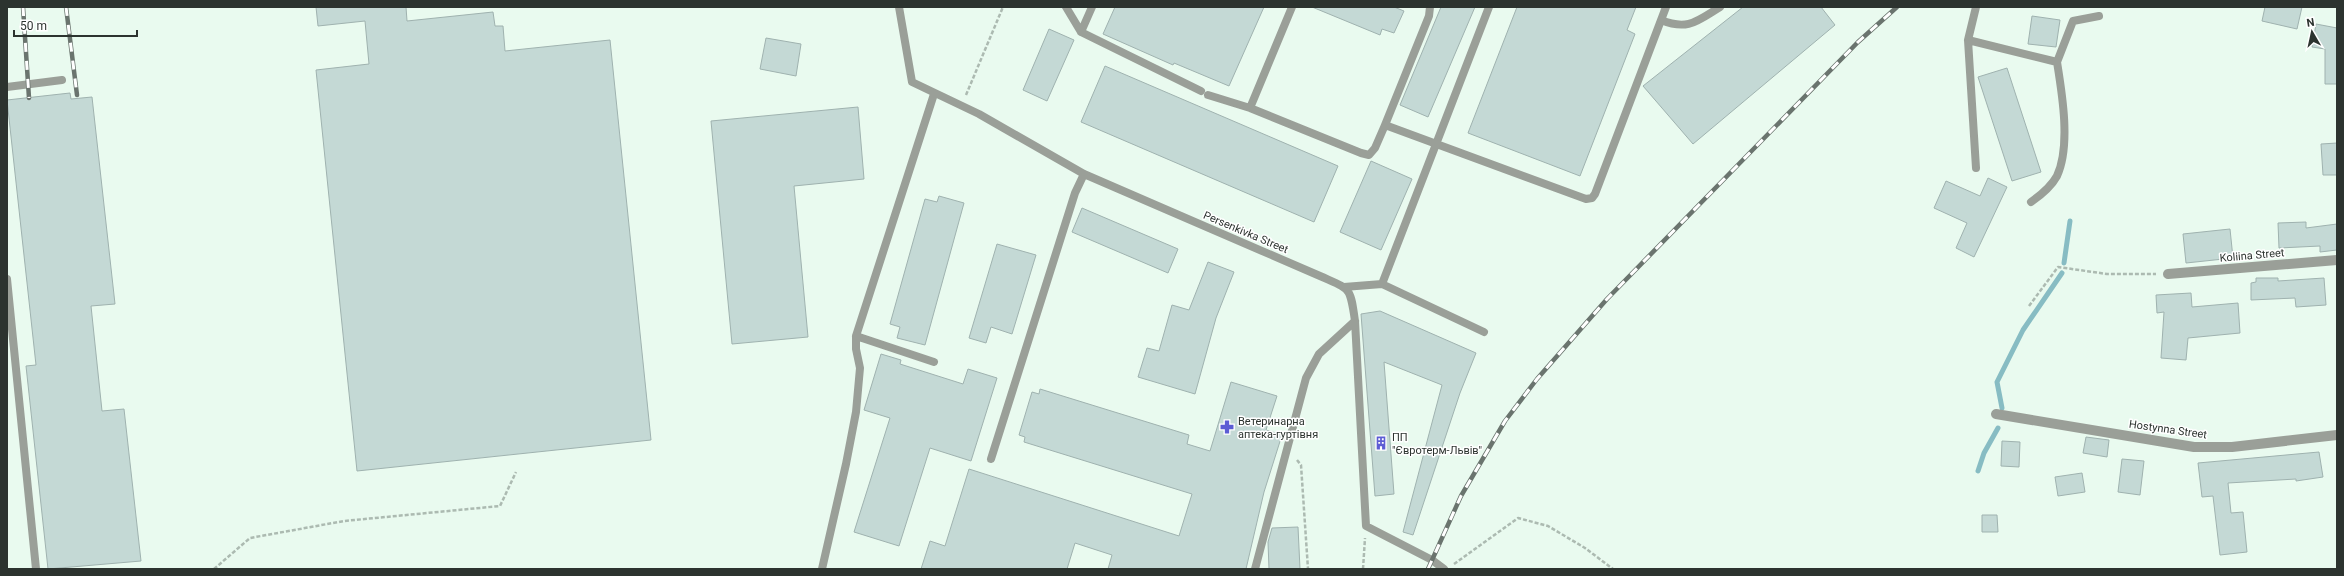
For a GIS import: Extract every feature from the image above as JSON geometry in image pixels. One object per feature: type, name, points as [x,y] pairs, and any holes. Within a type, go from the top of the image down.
[{"type":"street","name":"Koliina Street","points":[[2168,274],[2337,260]]},
{"type":"street","name":"Hostynna Street","points":[[1996,414],[2194,446],[2232,448],[2337,435]]},
{"type":"lane","name":"Persenkivka Street","points":[[899,7],[912,82],[934,94],[979,114],[1084,174],[1344,287]]},
{"type":"lane","points":[[1066,7],[1081,32],[1204,93],[1250,108],[1360,153],[1369,155],[1375,148],[1385,125],[1429,16],[1430,7]]},
{"type":"lane","points":[[1081,32],[1092,7]]},
{"type":"lane","points":[[1250,108],[1291,7]]},
{"type":"lane","points":[[1382,284],[1489,7]]},
{"type":"lane","points":[[1385,125],[1586,199],[1592,198],[1666,7]]},
{"type":"lane","points":[[1661,20],[1681,26],[1699,20],[1720,7]]},
{"type":"lane","points":[[1976,7],[1968,40],[1976,168]]},
{"type":"lane","points":[[2031,202],[2047,190],[2057,176],[2061,162],[2063,125],[2057,62],[2073,21],[2099,16]]},
{"type":"lane","points":[[1968,40],[2057,62]]},
{"type":"lane","points":[[7,87],[62,80]]},
{"type":"lane","points":[[822,569],[846,464],[856,412],[860,368],[856,349],[856,336],[934,94]]},
{"type":"lane","points":[[992,459],[1075,193],[1084,174]]},
{"type":"lane","points":[[7,279],[36,569]]},
{"type":"lane","points":[[1344,287],[1382,284],[1484,332]]},
{"type":"lane","points":[[1344,287],[1351,294],[1355,321],[1366,526],[1432,560],[1444,569]]},
{"type":"lane","points":[[1255,569],[1306,378],[1319,354],[1355,321]]},
{"type":"lane","points":[[856,336],[934,362]]},
{"type":"path","points":[[962,106],[1003,7]]},
{"type":"path","points":[[2029,306],[2058,267],[2107,274],[2168,274]]},
{"type":"path","points":[[1287,450],[1301,465],[1308,569]]},
{"type":"path","points":[[214,569],[250,538],[344,521],[500,506],[516,472]]},
{"type":"path","points":[[1453,564],[1518,518],[1548,526],[1585,548],[1613,569]]},
{"type":"path","points":[[1363,569],[1366,526]]},
{"type":"building","points":[[316,7],[406,7],[407,21],[493,12],[495,26],[503,26],[505,51],[610,40],[651,440],[357,471],[316,70],[369,64],[365,21],[318,26]]},
{"type":"building","points":[[1115,7],[1264,7],[1229,86],[1174,63],[1173,65],[1103,34]]},
{"type":"building","points":[[1312,7],[1394,7],[1404,11],[1394,33],[1382,29],[1380,35]]},
{"type":"building","points":[[1441,7],[1475,7],[1428,117],[1400,105]]},
{"type":"building","points":[[1517,7],[1636,7],[1627,30],[1635,34],[1580,176],[1468,133]]},
{"type":"building","points":[[1743,7],[1821,7],[1835,25],[1693,144],[1643,86]]},
{"type":"building","points":[[2265,7],[2302,7],[2297,29],[2262,21]]},
{"type":"building","points":[[2032,16],[2060,20],[2056,47],[2028,44]]},
{"type":"building","points":[[2316,24],[2337,28],[2337,84],[2325,84],[2325,49],[2312,47]]},
{"type":"building","points":[[1049,29],[1074,40],[1047,101],[1023,90]]},
{"type":"building","points":[[766,38],[801,44],[796,76],[760,69]]},
{"type":"building","points":[[1105,66],[1338,166],[1314,222],[1081,122]]},
{"type":"building","points":[[2007,68],[2041,172],[2012,181],[1978,77]]},
{"type":"building","points":[[70,93],[71,99],[92,97],[115,304],[91,306],[102,411],[124,409],[141,561],[48,569],[26,366],[36,365],[7,100]]},
{"type":"building","points":[[858,107],[864,179],[794,186],[808,337],[732,344],[711,121]]},
{"type":"building","points":[[2337,143],[2337,175],[2323,175],[2321,144]]},
{"type":"building","points":[[1371,161],[1412,179],[1381,250],[1340,232]]},
{"type":"building","points":[[1988,178],[2007,187],[1974,257],[1956,248],[1967,223],[1934,208],[1946,181],[1980,196]]},
{"type":"building","points":[[939,196],[964,203],[925,345],[897,338],[900,327],[890,324],[925,199],[937,202]]},
{"type":"building","points":[[1082,208],[1178,249],[1168,273],[1072,232]]},
{"type":"building","points":[[2306,222],[2306,228],[2337,224],[2337,250],[2320,252],[2320,246],[2279,248],[2278,223]]},
{"type":"building","points":[[2230,229],[2233,258],[2186,263],[2183,234]]},
{"type":"building","points":[[997,244],[1036,255],[1012,334],[991,327],[986,343],[969,338]]},
{"type":"building","points":[[1208,262],[1234,272],[1216,318],[1195,394],[1138,377],[1147,348],[1159,351],[1172,305],[1189,310]]},
{"type":"building","points":[[2256,278],[2278,278],[2278,281],[2324,278],[2326,305],[2296,307],[2295,298],[2251,300],[2251,283],[2256,282]]},
{"type":"building","points":[[2191,293],[2192,307],[2238,303],[2240,333],[2188,338],[2186,360],[2161,358],[2164,312],[2157,313],[2156,295]]},
{"type":"building","name":"ПП \"Євротерм-Львів\"","points":[[1380,311],[1476,353],[1460,393],[1413,535],[1403,532],[1442,385],[1384,362],[1394,494],[1375,496],[1361,314]]},
{"type":"building","points":[[881,354],[901,360],[900,364],[963,384],[968,369],[997,378],[971,461],[930,448],[899,546],[854,532],[890,418],[864,410]]},
{"type":"building","points":[[1231,382],[1277,396],[1266,430],[1282,435],[1264,492],[1246,569],[1108,569],[1112,555],[1075,543],[1067,569],[921,569],[930,541],[945,546],[969,469],[1179,536],[1192,494],[1024,442],[1025,437],[1019,435],[1032,392],[1039,394],[1040,389],[1189,435],[1187,444],[1210,451]]},
{"type":"building","points":[[2086,437],[2109,440],[2107,457],[2083,453]]},
{"type":"building","points":[[2002,441],[2020,442],[2019,467],[2001,466]]},
{"type":"building","points":[[2319,452],[2323,477],[2296,481],[2296,479],[2228,483],[2231,513],[2243,512],[2247,552],[2220,555],[2213,496],[2202,497],[2198,463]]},
{"type":"building","points":[[2122,459],[2144,461],[2140,495],[2118,492]]},
{"type":"building","points":[[2082,473],[2085,492],[2058,496],[2055,477]]},
{"type":"building","points":[[1982,515],[1997,515],[1998,532],[1982,532]]},
{"type":"building","points":[[1298,527],[1300,569],[1269,569],[1268,542],[1272,528]]},
{"type":"waterway","points":[[2064,263],[2070,221]]},
{"type":"waterway","points":[[2002,408],[1997,382],[2023,330],[2062,273]]},
{"type":"waterway","points":[[1978,471],[1984,453],[1998,428]]},
{"type":"railway","points":[[23,7],[29,98]]},
{"type":"railway","points":[[66,7],[77,95]]},
{"type":"railway","points":[[1428,569],[1461,496],[1505,421],[1537,379],[1607,299],[1858,42],[1897,7]]},
{"type":"place","name":"Ветеринарна аптека-гуртівня","points":[[1227,427]]},
{"type":"place","name":"ПП \"Євротерм-Львів\"","points":[[1381,443]]}]
